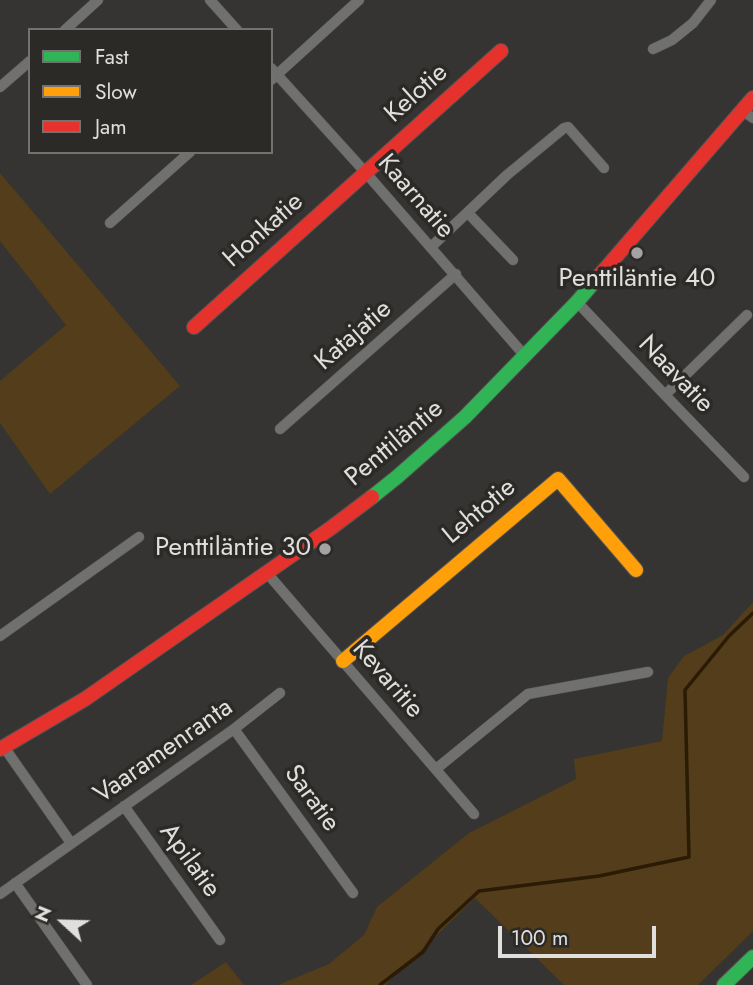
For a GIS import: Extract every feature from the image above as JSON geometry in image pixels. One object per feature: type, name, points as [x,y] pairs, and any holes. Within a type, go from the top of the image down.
[{"type":"main road","name":"Kelotie","points":[[366,173],[501,51]]},
{"type":"main road","name":"Penttiläntie","points":[[2,748],[85,699],[331,528],[397,477],[465,417],[577,302],[748,114],[753,99]]},
{"type":"main road","name":"Honkatie","points":[[194,327],[366,173]]},
{"type":"main road","name":"Lehtotie","points":[[342,661],[558,479],[636,570]]},
{"type":"main road","points":[[724,985],[753,957]]},
{"type":"street","points":[[67,28],[98,0]]},
{"type":"street","points":[[210,0],[235,28]]},
{"type":"street","points":[[273,74],[359,0]]},
{"type":"street","points":[[653,49],[672,40],[693,23],[711,0]]},
{"type":"street","points":[[0,88],[28,63]]},
{"type":"street","name":"Kaarnatie","points":[[273,74],[366,173],[525,356]]},
{"type":"street","points":[[431,247],[507,175],[564,128],[568,127],[604,168]]},
{"type":"street","points":[[110,223],[188,154]]},
{"type":"street","points":[[468,213],[513,260]]},
{"type":"street","name":"Katajatie","points":[[281,429],[456,274]]},
{"type":"street","name":"Naavatie","points":[[577,302],[744,477]]},
{"type":"street","points":[[665,396],[747,315]]},
{"type":"street","points":[[0,636],[139,537]]},
{"type":"street","name":"Kevaritie","points":[[267,573],[474,814]]},
{"type":"street","points":[[436,769],[528,694],[649,672]]},
{"type":"street","name":"Vaaramenranta","points":[[0,894],[234,729],[280,693]]},
{"type":"street","name":"Saratie","points":[[234,729],[353,893]]},
{"type":"street","points":[[2,748],[71,843]]},
{"type":"street","name":"Apilatie","points":[[124,806],[220,940]]},
{"type":"street","points":[[15,883],[87,985]]},
{"type":"shaded area","points":[[0,173],[180,386],[50,494],[0,423],[0,381],[66,325],[0,241]]},
{"type":"shaded area","points":[[753,602],[753,931],[698,985],[564,985],[475,898],[385,985],[278,985],[329,964],[364,935],[377,907],[469,833],[576,779],[574,759],[662,741],[668,678],[684,656],[723,635]]},
{"type":"shaded area","points":[[226,962],[244,985],[191,985]]},
{"type":"waterway","points":[[380,985],[423,952],[438,929],[479,891],[599,876],[689,857],[685,690],[729,636],[753,613]]},
{"type":"traffic: fast","points":[[372,497],[465,417],[600,275]]},
{"type":"traffic: fast","points":[[724,985],[753,957]]},
{"type":"traffic: slow","points":[[343,661],[558,479],[636,570]]},
{"type":"traffic: jam","points":[[194,327],[501,51]]},
{"type":"traffic: jam","points":[[600,275],[753,98]]},
{"type":"traffic: jam","points":[[0,749],[85,699],[372,497]]},
{"type":"place","name":"Penttiläntie 40","points":[[637,253]]},
{"type":"place","name":"Penttiläntie 30","points":[[325,549]]}]
